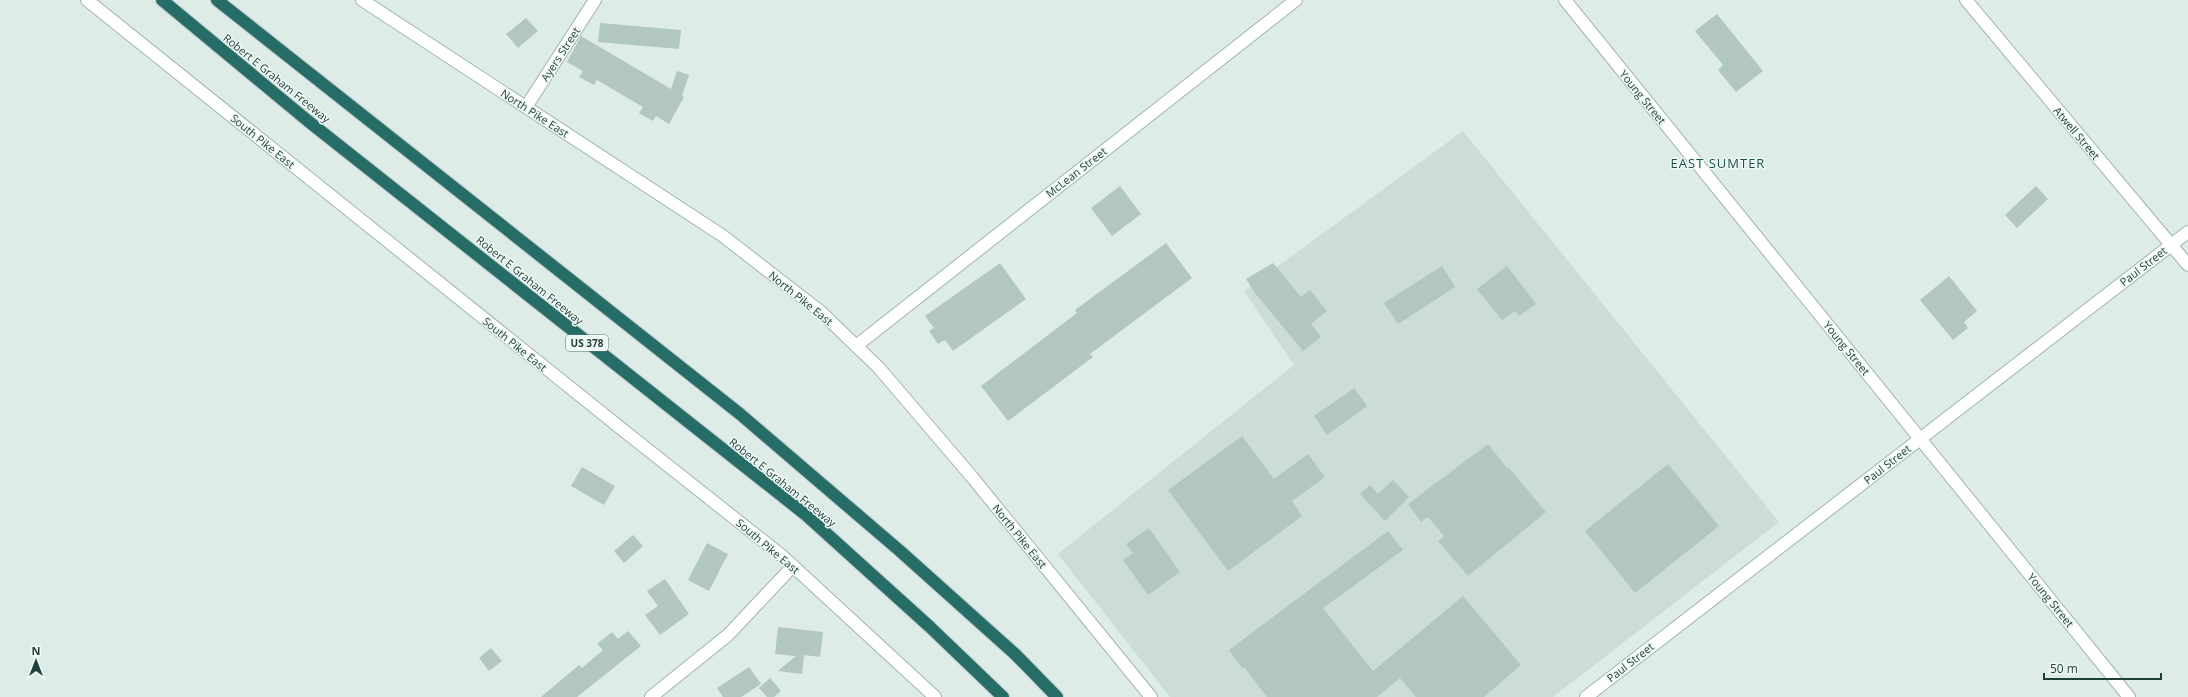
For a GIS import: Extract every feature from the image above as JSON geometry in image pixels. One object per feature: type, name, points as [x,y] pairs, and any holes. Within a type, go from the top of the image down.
[{"type":"highway","name":"Robert E Graham Freeway","points":[[162,0],[308,121],[806,515],[930,627],[1003,697]]},
{"type":"highway","name":"Robert E Graham Freeway","points":[[217,0],[740,414],[900,551],[1015,654],[1057,697]]},
{"type":"street","name":"South Pike East","points":[[87,0],[793,566],[935,697]]},
{"type":"street","name":"North Pike East","points":[[362,0],[723,236],[821,312],[879,368],[972,477],[1151,697]]},
{"type":"street","name":"Ayers Street","points":[[526,107],[595,0]]},
{"type":"street","name":"McLean Street","points":[[856,346],[1296,0]]},
{"type":"street","name":"Young Street","points":[[1565,0],[2129,697]]},
{"type":"street","name":"Atwell Street","points":[[1966,0],[2188,265]]},
{"type":"street","name":"Paul Street","points":[[1586,697],[2188,232]]},
{"type":"street","points":[[651,697],[728,635],[793,566]]},
{"type":"shaded area","points":[[1463,131],[1779,522],[1553,697],[1170,697],[1058,554],[1294,365],[1244,291]]},
{"type":"building","points":[[1717,14],[1763,71],[1736,92],[1718,70],[1723,65],[1695,31]]},
{"type":"building","points":[[526,18],[538,31],[518,48],[506,34]]},
{"type":"building","points":[[600,23],[681,30],[679,49],[598,42]]},
{"type":"building","points":[[581,36],[671,89],[677,71],[689,75],[682,96],[684,97],[669,124],[656,116],[653,121],[639,113],[643,107],[597,80],[594,85],[579,77],[583,71],[567,62]]},
{"type":"building","points":[[1120,186],[1141,214],[1112,236],[1091,208]]},
{"type":"building","points":[[2036,186],[2048,199],[2017,228],[2005,215]]},
{"type":"building","points":[[1166,243],[1192,278],[1090,354],[1093,357],[1008,421],[981,386],[1077,313],[1075,310]]},
{"type":"building","points":[[1000,263],[1026,299],[953,351],[945,340],[938,344],[929,331],[934,328],[925,316]]},
{"type":"building","points":[[1273,263],[1301,297],[1310,290],[1327,311],[1311,324],[1321,337],[1303,351],[1255,293],[1246,279]]},
{"type":"building","points":[[1442,266],[1455,287],[1398,324],[1384,303]]},
{"type":"building","points":[[1507,266],[1536,304],[1519,316],[1515,311],[1502,320],[1477,289]]},
{"type":"building","points":[[1949,276],[1977,311],[1964,322],[1968,328],[1953,340],[1920,300]]},
{"type":"building","points":[[1354,388],[1367,406],[1327,435],[1314,416]]},
{"type":"building","points":[[1242,436],[1274,479],[1308,454],[1325,477],[1292,501],[1302,516],[1228,571],[1168,490]]},
{"type":"building","points":[[1488,444],[1546,512],[1468,576],[1438,541],[1444,536],[1428,517],[1421,522],[1408,504]]},
{"type":"building","points":[[1668,464],[1719,526],[1635,593],[1585,531]]},
{"type":"building","points":[[582,467],[615,486],[604,505],[571,486]]},
{"type":"building","points":[[1393,480],[1409,497],[1385,521],[1360,494],[1370,485],[1378,494]]},
{"type":"building","points":[[1149,528],[1180,572],[1148,595],[1123,560],[1133,553],[1126,544]]},
{"type":"building","points":[[1388,531],[1403,550],[1323,608],[1373,671],[1463,596],[1521,665],[1484,697],[1416,697],[1400,678],[1377,697],[1267,697],[1244,667],[1242,668],[1229,650]]},
{"type":"building","points":[[633,535],[643,546],[624,563],[614,551]]},
{"type":"building","points":[[707,543],[728,554],[709,591],[688,580]]},
{"type":"building","points":[[665,579],[689,614],[660,635],[645,615],[658,606],[647,591]]},
{"type":"building","points":[[778,627],[823,632],[820,657],[804,655],[802,674],[778,671],[796,656],[775,654]]},
{"type":"building","points":[[628,631],[641,646],[577,697],[541,697],[579,665],[582,668],[603,650],[597,644],[612,632],[618,639]]},
{"type":"building","points":[[491,648],[502,661],[489,671],[479,658]]},
{"type":"building","points":[[749,667],[761,684],[741,697],[723,697],[717,688]]},
{"type":"building","points":[[770,678],[781,691],[774,697],[767,697],[759,688]]},
{"type":"district","name":"EAST SUMTER","points":[[1718,163]]}]
